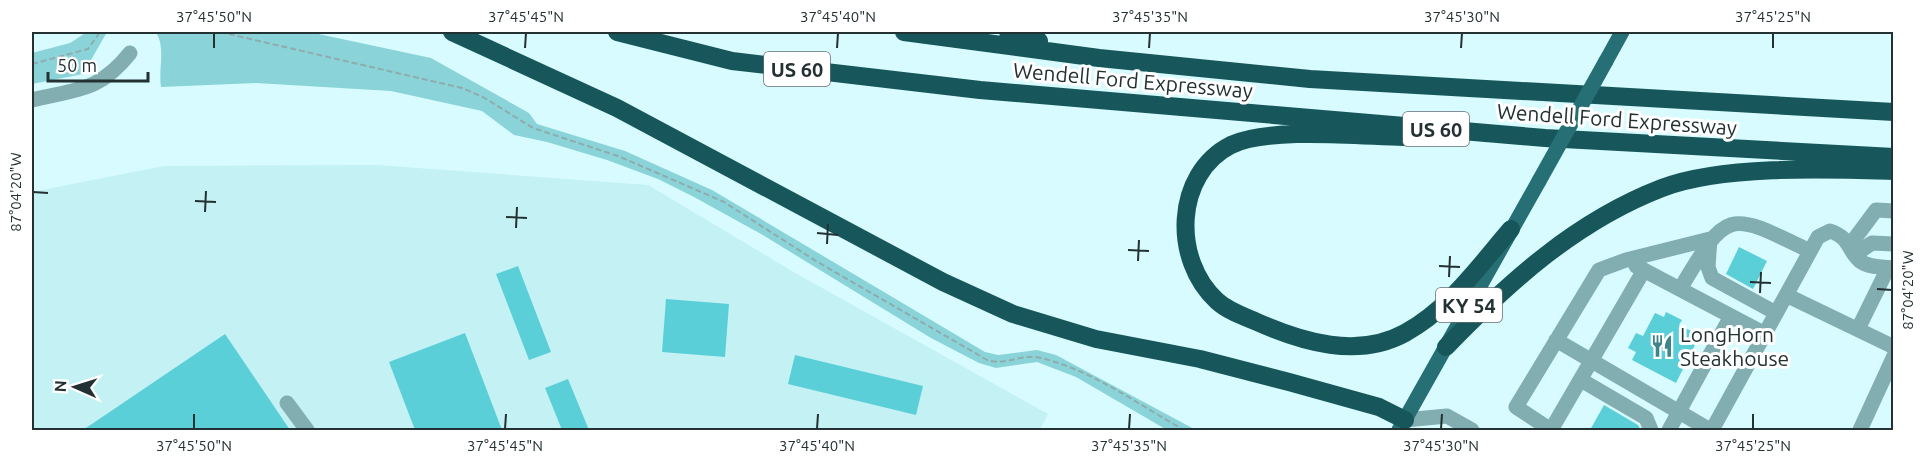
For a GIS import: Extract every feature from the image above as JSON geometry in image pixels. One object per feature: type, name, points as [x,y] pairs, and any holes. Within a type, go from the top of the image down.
[{"type":"highway","points":[[452,32],[617,108],[943,282],[1013,314],[1096,339],[1200,359],[1378,407],[1402,425]]},
{"type":"highway","name":"Wendell Ford Expressway","points":[[617,32],[732,61],[980,90],[1545,138],[1893,157]]},
{"type":"highway","name":"US 60","points":[[904,32],[1099,58]]},
{"type":"highway","points":[[1008,32],[1099,58]]},
{"type":"highway","name":"Wendell Ford Expressway","points":[[1099,58],[1310,79],[1893,112]]},
{"type":"highway","points":[[1511,229],[1445,305],[1425,321],[1403,335],[1375,343],[1359,347],[1337,346],[1303,340],[1280,332],[1232,312],[1217,301],[1199,279],[1189,255],[1185,210],[1194,185],[1216,155],[1232,145],[1257,137],[1545,138]]},
{"type":"highway","points":[[1446,347],[1485,306],[1581,228],[1663,188],[1712,177],[1770,172],[1893,171]]},
{"type":"main road","name":"KY 54","points":[[1402,425],[1622,32]]},
{"type":"street","points":[[32,100],[99,84],[117,70],[130,53]]},
{"type":"street","points":[[1853,249],[1860,229],[1876,210],[1893,211]]},
{"type":"street","points":[[1680,289],[1710,239],[1725,225],[1739,222],[1759,226],[1810,251]]},
{"type":"street","points":[[1860,229],[1872,243]]},
{"type":"street","points":[[1556,340],[1711,430],[1818,237],[1830,231],[1842,235],[1859,261],[1875,267],[1891,268],[1858,330]]},
{"type":"street","points":[[1644,270],[1551,430],[1515,407],[1599,270],[1626,260],[1710,239]]},
{"type":"street","points":[[1710,239],[1708,267],[1712,278],[1776,314]]},
{"type":"street","points":[[1853,249],[1872,243],[1893,244]]},
{"type":"street","points":[[1626,260],[1765,334]]},
{"type":"street","points":[[1786,295],[1893,346]]},
{"type":"street","points":[[1669,430],[1731,316]]},
{"type":"street","points":[[1860,430],[1893,356]]},
{"type":"street","points":[[1581,380],[1646,418],[1651,430]]},
{"type":"street","points":[[287,403],[307,430]]},
{"type":"street","points":[[1402,425],[1447,416],[1472,430]]},
{"type":"street","points":[[1402,425],[1423,430]]},
{"type":"path","points":[[32,64],[88,49],[100,32]]},
{"type":"path","points":[[220,32],[462,88],[490,101],[533,128],[618,156],[724,202],[816,261],[987,360],[1004,361],[1032,356],[1054,362],[1076,370],[1184,430]]},
{"type":"shaded area","points":[[87,32],[107,32],[83,74],[32,84],[32,53],[70,43]]},
{"type":"shaded area","points":[[156,32],[309,32],[431,58],[529,113],[537,124],[625,151],[712,190],[985,352],[998,355],[1037,350],[1056,355],[1196,430],[1167,430],[1076,377],[1037,362],[996,368],[979,363],[931,338],[761,234],[694,197],[658,179],[607,160],[547,142],[514,135],[482,111],[391,91],[256,83],[161,87],[161,45]]},
{"type":"shaded area","points":[[377,165],[648,185],[797,274],[1048,414],[1040,430],[32,430],[32,192],[164,166]]},
{"type":"building","points":[[1739,247],[1767,261],[1753,289],[1726,274]]},
{"type":"building","points":[[518,266],[551,352],[529,360],[496,274]]},
{"type":"building","points":[[666,299],[729,304],[725,357],[662,352]]},
{"type":"building","name":"LongHorn Steakhouse","points":[[1666,312],[1682,320],[1679,325],[1695,333],[1691,343],[1695,345],[1676,383],[1632,360],[1636,352],[1628,348],[1636,333],[1643,336],[1655,313],[1664,317]]},
{"type":"building","points":[[465,333],[502,430],[415,430],[389,362]]},
{"type":"building","points":[[225,334],[290,430],[83,430]]},
{"type":"building","points":[[795,355],[923,386],[916,415],[788,384]]},
{"type":"building","points":[[568,379],[589,430],[562,430],[545,388]]},
{"type":"building","points":[[1604,405],[1638,425],[1641,430],[1590,430]]},
{"type":"place","name":"LongHorn Steakhouse","points":[[1662,346]]}]
